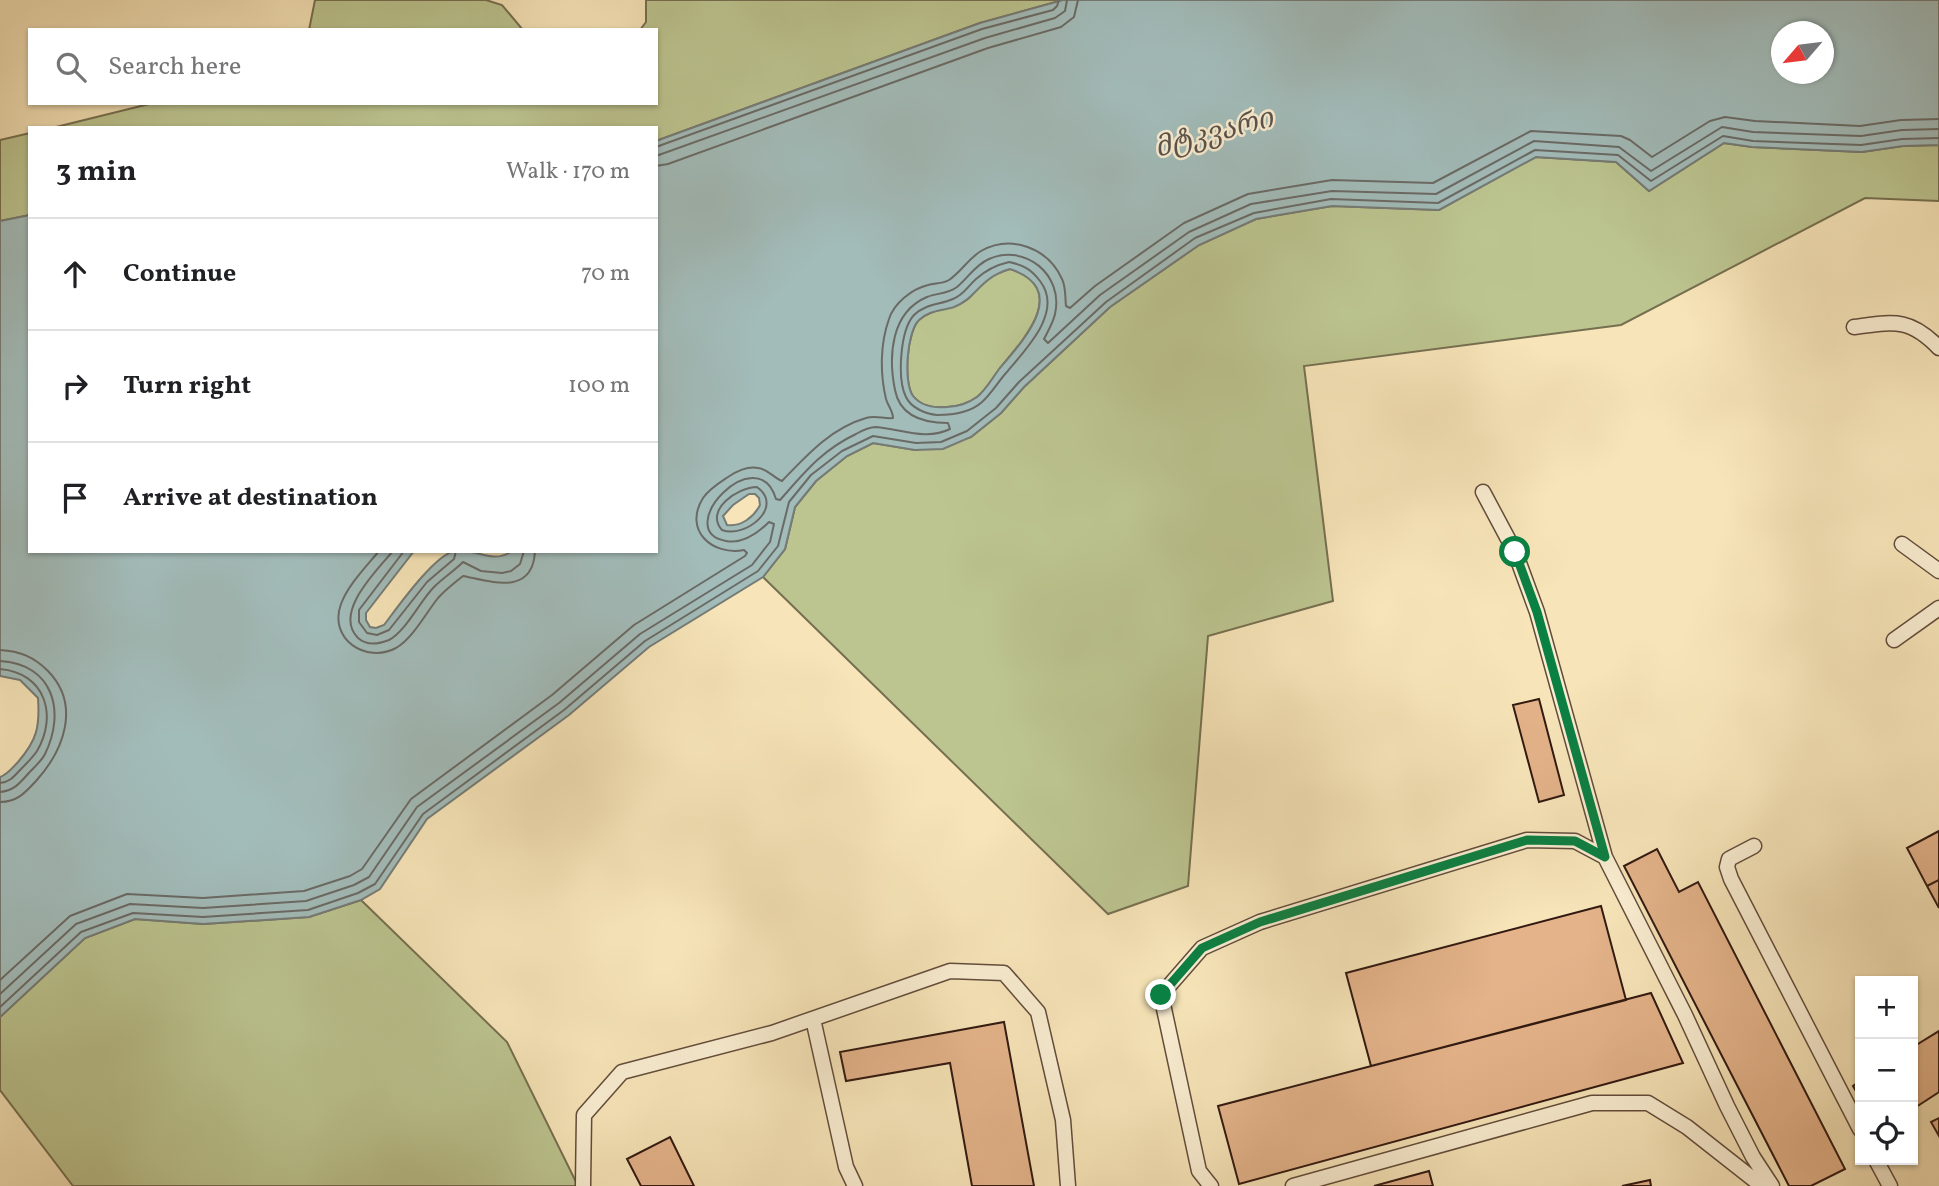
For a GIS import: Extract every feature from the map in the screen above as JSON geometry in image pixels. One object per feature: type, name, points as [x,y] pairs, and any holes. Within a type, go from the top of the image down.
[{"type":"lane","points":[[1854,327],[1896,322],[1913,328],[1939,348]]},
{"type":"lane","points":[[1483,492],[1515,552],[1537,612],[1605,857],[1742,1137],[1772,1186]]},
{"type":"lane","points":[[1902,544],[1939,570]]},
{"type":"lane","points":[[1894,640],[1939,608]]},
{"type":"lane","points":[[1211,1186],[1199,1171],[1161,995],[1202,948],[1260,922],[1527,840],[1575,841],[1605,857]]},
{"type":"lane","points":[[1754,846],[1729,859],[1727,867],[1731,879],[1855,1119]]},
{"type":"lane","points":[[583,1186],[584,1115],[622,1072],[772,1033],[950,971],[1004,973],[1038,1012],[1063,1120],[1068,1186]]},
{"type":"lane","points":[[813,1019],[846,1167],[855,1186]]},
{"type":"lane","points":[[1293,1186],[1592,1103],[1648,1103],[1687,1128],[1762,1186]]},
{"type":"lane","points":[[1879,1165],[1890,1186]]},
{"type":"green space","points":[[315,0],[486,0],[502,5],[521,28],[309,28]]},
{"type":"green space","points":[[646,0],[1063,0],[980,23],[658,140],[658,126],[60,126],[145,105],[658,105],[658,28],[642,28],[646,22]]},
{"type":"green space","points":[[28,133],[28,215],[0,221],[0,140]]},
{"type":"green space","points":[[1724,143],[1752,147],[1862,152],[1903,146],[1939,145],[1939,201],[1865,198],[1621,325],[1304,366],[1333,601],[1208,636],[1188,886],[1108,914],[763,577],[785,549],[795,507],[816,481],[847,456],[873,443],[915,450],[971,437],[1001,413],[1024,387],[1110,307],[1199,245],[1256,219],[1332,206],[1439,210],[1535,157],[1616,162],[1649,191]]},
{"type":"green space","points":[[1010,269],[1028,278],[1037,289],[1040,301],[1037,315],[1021,343],[974,399],[951,407],[933,407],[920,402],[910,389],[907,369],[909,345],[919,320],[930,313],[962,303],[985,281]]},
{"type":"green space","points":[[361,900],[507,1042],[578,1186],[73,1186],[0,1090],[0,1017],[85,938],[135,919],[203,924],[309,917]]},
{"type":"water","name":"მტკვარი","points":[[1063,0],[1939,0],[1939,145],[1903,146],[1862,152],[1752,147],[1724,143],[1649,191],[1616,162],[1536,157],[1439,210],[1332,206],[1256,219],[1199,245],[1110,307],[1024,387],[1001,413],[971,437],[943,449],[915,450],[873,443],[847,456],[816,481],[795,507],[785,549],[763,577],[649,647],[569,715],[427,819],[380,889],[361,900],[309,917],[203,924],[135,919],[85,938],[0,1017],[0,777],[12,769],[36,733],[38,698],[20,680],[0,676],[0,221],[28,215],[28,553],[412,553],[366,613],[370,627],[376,628],[384,625],[427,571],[450,553],[498,556],[508,553],[658,553],[658,140],[980,23]],"holes":[[[1010,269],[1028,278],[1037,289],[1040,301],[1037,315],[1021,343],[980,394],[963,404],[951,407],[933,407],[913,396],[907,369],[909,345],[919,320],[927,314],[962,303],[991,277]],[[749,494],[755,494],[760,505],[754,513],[746,520],[727,525],[723,516],[733,505]]]},
{"type":"building","points":[[1539,699],[1564,795],[1539,802],[1513,705]]},
{"type":"building","points":[[1939,831],[1939,880],[1927,886],[1907,848]]},
{"type":"building","points":[[1657,849],[1679,892],[1698,882],[1845,1169],[1811,1186],[1789,1186],[1624,866]]},
{"type":"building","points":[[1939,880],[1939,908],[1927,886]]},
{"type":"building","points":[[1601,906],[1626,1000],[1371,1066],[1346,973]]},
{"type":"building","points":[[1651,993],[1683,1063],[1239,1184],[1218,1106]]},
{"type":"building","points":[[1004,1022],[1034,1186],[972,1186],[950,1063],[846,1081],[840,1052]]},
{"type":"building","points":[[1939,1031],[1939,1092],[1918,1106],[1918,1102],[1918,1044]]},
{"type":"building","points":[[1939,1118],[1939,1136],[1931,1122]]},
{"type":"building","points":[[670,1137],[694,1186],[641,1186],[627,1159]]},
{"type":"building","points":[[1429,1171],[1433,1186],[1374,1186]]},
{"type":"building","points":[[1650,1180],[1651,1186],[1622,1186]]},
{"type":"route","points":[[1161,995],[1202,948],[1260,922],[1527,840],[1575,841],[1605,857],[1537,612],[1515,552]]}]
